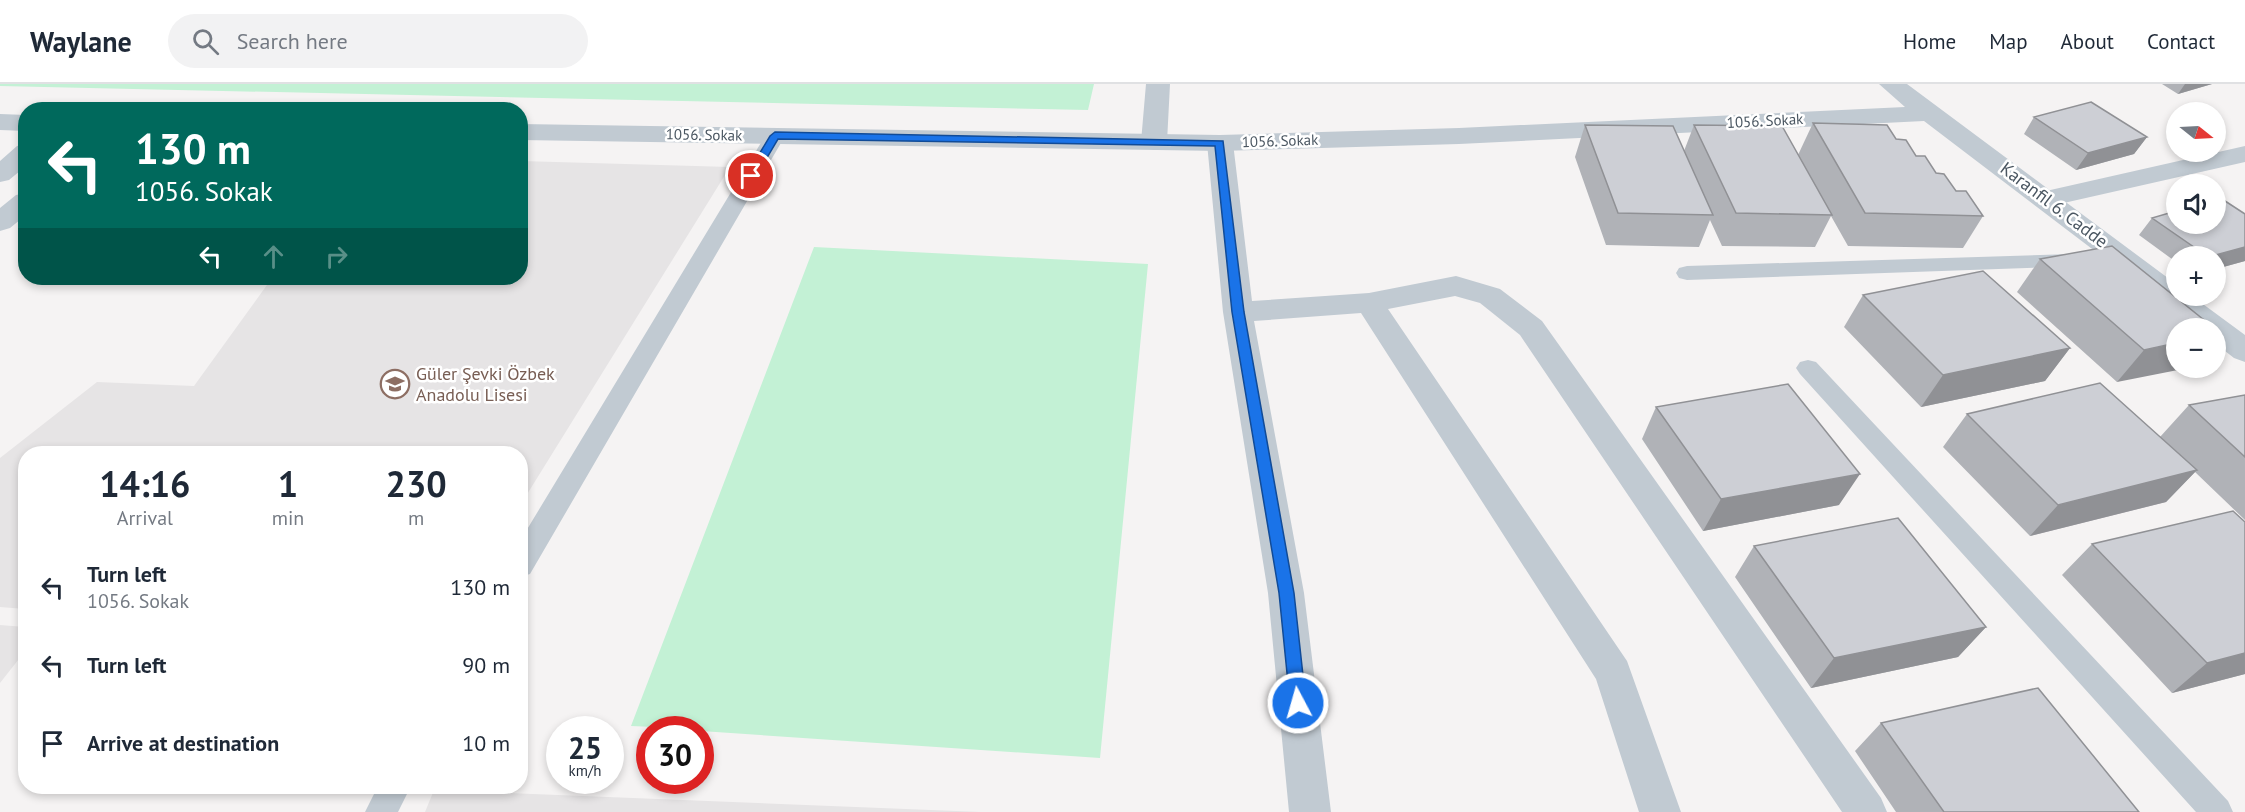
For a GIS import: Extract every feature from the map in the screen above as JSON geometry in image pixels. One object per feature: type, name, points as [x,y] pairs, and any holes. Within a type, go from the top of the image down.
[{"type":"street","points":[[1154,142],[1158,84]]},
{"type":"street","name":"Karanfil 6. Cadde","points":[[1891,84],[2201,318]]},
{"type":"street","name":"1056. Sokak","points":[[528,132],[1220,143],[1459,136],[1930,113]]},
{"type":"street","points":[[0,122],[18,123]]},
{"type":"street","points":[[1220,143],[1238,312],[1286,593],[1310,812]]},
{"type":"street","points":[[2046,199],[2245,154]]},
{"type":"street","points":[[0,174],[18,159]]},
{"type":"street","points":[[0,222],[18,207]]},
{"type":"street","points":[[1238,312],[1370,303],[1456,286],[1490,297],[1531,328],[1866,812]]},
{"type":"street","points":[[1370,303],[1612,672],[1660,812]]},
{"type":"street","name":"Karanfil 6. Cadde","points":[[2226,337],[2245,351]]},
{"type":"lane","points":[[528,553],[775,136]]},
{"type":"lane","points":[[1687,273],[2067,262],[2120,255]]},
{"type":"lane","points":[[1808,368],[2217,812]]},
{"type":"lane","points":[[381,812],[391,794]]},
{"type":"shaded area","name":"Güler Şevki Özbek Anadolu Lisesi","points":[[528,161],[730,167],[528,493],[528,446],[18,446],[18,608],[0,607],[0,458],[97,382],[194,386],[267,285],[528,285]]},
{"type":"shaded area","points":[[0,625],[18,626],[18,660],[0,683]]},
{"type":"shaded area","points":[[432,794],[528,794],[981,812],[425,812]]},
{"type":"green space","points":[[0,84],[1094,84],[1088,110],[0,86]]},
{"type":"green space","points":[[814,247],[1148,264],[1100,758],[714,732],[714,716],[636,716],[636,726],[631,726]]},
{"type":"building","points":[[2091,102],[2147,137],[2088,153],[2034,117]]},
{"type":"building","points":[[1813,123],[1887,125],[1896,139],[1906,140],[1916,156],[1925,156],[1936,173],[1944,174],[1956,191],[1966,191],[1983,216],[1865,213]]},
{"type":"building","points":[[1585,125],[1673,126],[1713,215],[1618,213]]},
{"type":"building","points":[[1694,125],[1782,126],[1832,215],[1736,213]]},
{"type":"building","points":[[2226,202],[2245,214],[2245,247],[2226,252],[2226,246],[2193,246],[2175,234],[2226,234]]},
{"type":"building","points":[[2166,214],[2166,228],[2152,218]]},
{"type":"building","points":[[2112,246],[2166,289],[2166,306],[2187,306],[2202,318],[2166,318],[2166,345],[2144,350],[2040,259]]},
{"type":"building","points":[[1983,271],[2070,348],[1943,375],[1863,295]]},
{"type":"building","points":[[2100,383],[2197,470],[2058,505],[1967,414]]},
{"type":"building","points":[[1788,384],[1860,474],[1721,499],[1656,407]]},
{"type":"building","points":[[2245,395],[2245,457],[2189,405]]},
{"type":"building","points":[[2233,511],[2245,522],[2245,653],[2207,663],[2092,544]]},
{"type":"building","points":[[1898,518],[1986,627],[1834,658],[1754,546]]},
{"type":"building","points":[[2038,688],[2139,812],[1944,812],[1881,723]]},
{"type":"place","name":"Güler Şevki Özbek Anadolu Lisesi","points":[[395,384]]},
{"type":"route","points":[[751,176],[775,136],[1220,143],[1238,312],[1286,593],[1298,703]]}]
